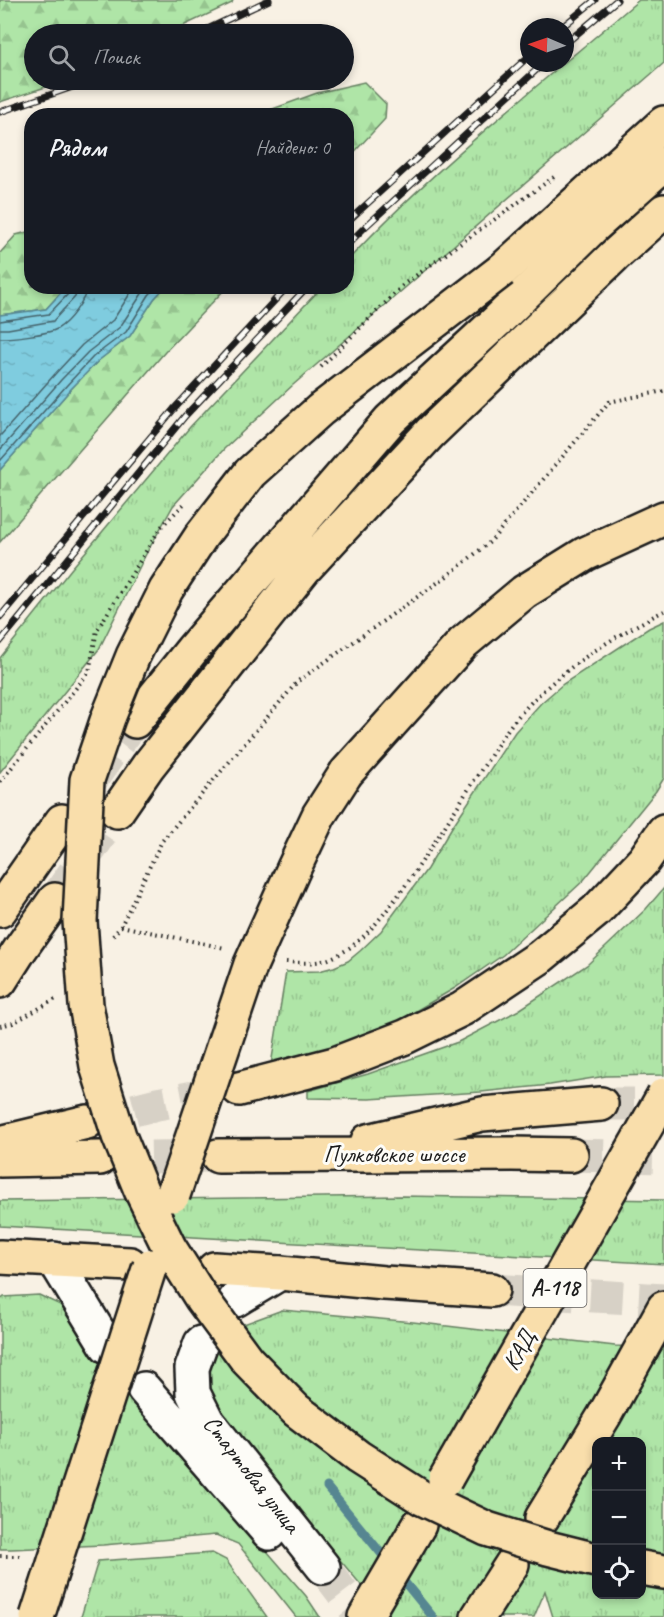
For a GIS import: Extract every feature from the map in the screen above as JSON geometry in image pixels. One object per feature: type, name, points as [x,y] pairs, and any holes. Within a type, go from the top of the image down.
[{"type":"main road","points":[[592,1559],[487,1529],[422,1498],[358,1457],[296,1410],[247,1360],[202,1299],[169,1247],[141,1190],[119,1136],[98,1066],[86,1005],[80,910],[87,780],[108,718],[133,656],[166,590],[202,535],[250,473],[320,410],[502,270],[664,123]]},
{"type":"main road","points":[[135,721],[192,650],[390,420],[498,320],[593,227],[664,164]]},
{"type":"main road","points":[[117,811],[148,766],[304,569],[430,433],[664,211]]},
{"type":"main road","points":[[172,1195],[251,964],[319,815],[346,773],[463,643],[524,592],[585,554],[664,518]]},
{"type":"main road","points":[[0,910],[62,821]]},
{"type":"main road","points":[[239,1089],[335,1064],[405,1037],[462,1009],[540,957],[596,911],[644,860],[664,831]]},
{"type":"main road","points":[[0,981],[55,900]]},
{"type":"main road","name":"КАД","points":[[445,1479],[664,1095]]},
{"type":"main road","points":[[307,1155],[482,1114],[601,1104]]},
{"type":"main road","points":[[0,1143],[87,1122]]},
{"type":"main road","name":"Пулковское шоссе","points":[[218,1156],[571,1155]]},
{"type":"main road","points":[[0,1160],[100,1158]]},
{"type":"main road","points":[[0,1257],[140,1265],[37,1617]]},
{"type":"main road","points":[[214,1269],[492,1290]]},
{"type":"main road","points":[[542,1518],[604,1416],[664,1308]]},
{"type":"main road","points":[[365,1617],[419,1525]]},
{"type":"main road","points":[[478,1617],[512,1564]]},
{"type":"main road","points":[[646,1569],[664,1572]]},
{"type":"street","points":[[54,1259],[107,1346]]},
{"type":"street","points":[[235,1300],[280,1273]]},
{"type":"street","name":"Стартовая улица","points":[[144,1389],[289,1556],[317,1576],[207,1421],[193,1393],[192,1368],[201,1343]]},
{"type":"path","points":[[162,842],[298,681],[447,576],[490,542],[609,402],[664,391]]},
{"type":"path","points":[[283,961],[317,962],[330,959],[354,946],[375,926],[414,873],[511,726],[537,696],[558,677],[598,649],[664,611]]},
{"type":"path","points":[[0,782],[89,672]]},
{"type":"path","points":[[121,926],[225,948]]},
{"type":"path","points":[[0,1556],[28,1557]]},
{"type":"green space","points":[[0,0],[233,0],[232,3],[187,24],[24,24],[24,90],[37,90],[0,102]]},
{"type":"green space","points":[[639,0],[664,0],[664,63],[293,385],[224,449],[173,506],[145,556],[99,649],[0,772],[0,658],[190,427],[315,294],[354,294],[354,254],[452,159],[553,72],[574,72],[574,55]]},
{"type":"green space","points":[[364,82],[386,104],[385,119],[354,152],[354,108],[275,108],[330,90],[354,90],[354,84]]},
{"type":"green space","points":[[24,233],[24,294],[60,294],[46,309],[0,315],[0,253],[16,235]]},
{"type":"green space","points":[[159,294],[220,294],[165,352],[0,542],[0,470],[98,361],[130,336]]},
{"type":"green space","points":[[664,621],[664,778],[583,881],[503,955],[455,988],[395,1023],[339,1045],[271,1065],[286,972],[319,971],[334,967],[348,961],[360,951],[381,931],[427,869],[515,732],[541,703],[563,684],[649,628]]},
{"type":"green space","points":[[664,888],[664,1075],[606,1076],[550,1085],[481,1092],[369,1099],[308,1098],[308,1091],[368,1074],[458,1042],[519,1010],[587,965],[646,909]]},
{"type":"green space","points":[[401,1196],[664,1200],[664,1264],[0,1226],[0,1201]]},
{"type":"green space","points":[[39,1295],[71,1310],[260,1543],[306,1596],[320,1617],[296,1617],[238,1544],[216,1535],[103,1545],[0,1549],[0,1300],[4,1297]]},
{"type":"green space","points":[[282,1310],[413,1322],[615,1346],[664,1348],[664,1617],[553,1617],[545,1591],[534,1617],[388,1617],[228,1427],[211,1397],[204,1363],[233,1328]]},
{"type":"green space","points":[[212,1553],[226,1560],[267,1617],[81,1617],[98,1561]]},
{"type":"water","points":[[60,294],[159,294],[130,336],[98,361],[0,470],[0,315],[46,309]]},
{"type":"waterway","points":[[327,1487],[433,1617]]},
{"type":"tunnel","points":[[90,782],[135,721]]},
{"type":"tunnel","points":[[55,900],[117,811]]},
{"type":"tunnel","points":[[87,1122],[157,1104],[231,1090]]},
{"type":"tunnel","points":[[601,1104],[664,1104]]},
{"type":"tunnel","points":[[571,1155],[664,1157]]},
{"type":"tunnel","points":[[102,1158],[213,1156]]},
{"type":"tunnel","points":[[492,1290],[664,1300]]},
{"type":"tunnel","points":[[323,1567],[361,1617]]},
{"type":"railway","points":[[218,24],[269,0]]},
{"type":"railway","points":[[573,18],[595,0]]},
{"type":"railway","points":[[574,36],[617,0]]},
{"type":"railway","points":[[354,216],[520,64]]},
{"type":"railway","points":[[354,238],[534,72]]},
{"type":"railway","points":[[0,112],[64,90]]},
{"type":"railway","points":[[0,617],[174,409],[281,294]]},
{"type":"railway","points":[[0,642],[185,416],[300,294]]}]
